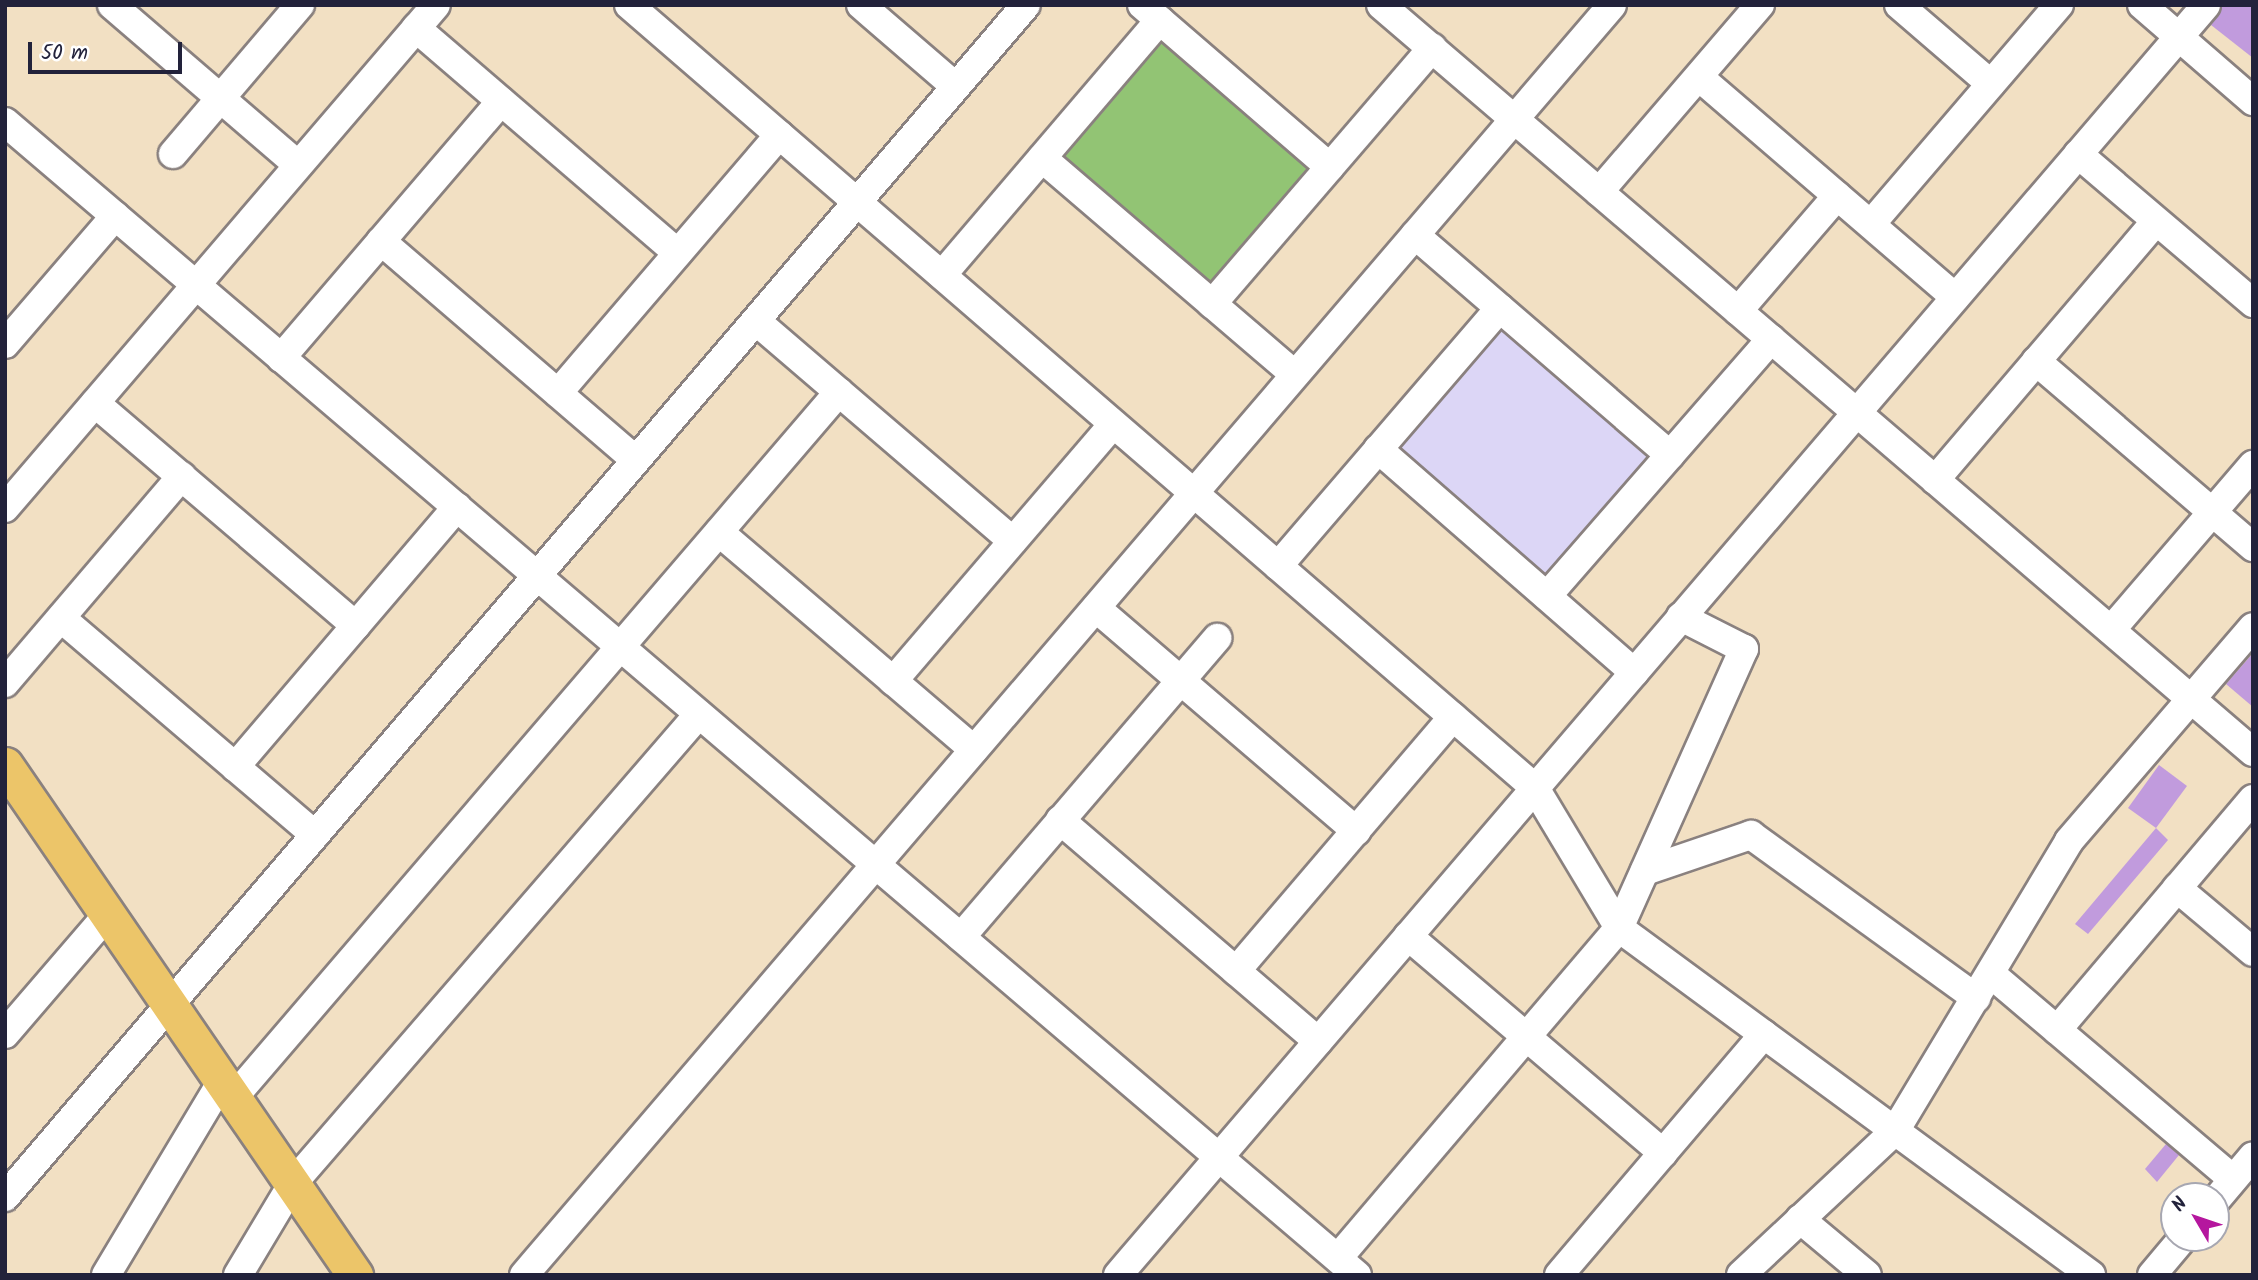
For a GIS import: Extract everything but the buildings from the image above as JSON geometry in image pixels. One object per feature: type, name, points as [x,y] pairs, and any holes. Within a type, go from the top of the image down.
[{"type":"main road","points":[[5,765],[171,1003],[355,1275]]},
{"type":"street","points":[[112,5],[298,165]]},
{"type":"street","points":[[173,154],[300,5]]},
{"type":"street","points":[[5,508],[436,5]]},
{"type":"street","points":[[629,5],[1535,788],[1619,928],[2091,1275]]},
{"type":"street","points":[[5,1197],[1026,5]]},
{"type":"street","points":[[1381,5],[2253,752]]},
{"type":"street","points":[[524,1275],[1612,5]]},
{"type":"street","points":[[1599,192],[1760,5]]},
{"type":"street","points":[[1899,5],[1991,84]]},
{"type":"street","points":[[1871,224],[2059,5]]},
{"type":"street","points":[[2142,5],[2253,101]]},
{"type":"street","points":[[1118,1275],[2206,5]]},
{"type":"street","points":[[877,10],[956,87]]},
{"type":"street","points":[[942,275],[1042,158],[1151,13],[1330,167]]},
{"type":"street","points":[[416,28],[678,253]]},
{"type":"street","points":[[1212,304],[1432,48]]},
{"type":"street","points":[[1699,77],[1955,297]]},
{"type":"street","points":[[281,358],[501,101]]},
{"type":"street","points":[[5,122],[1348,1266],[1526,1036],[1619,928],[1744,649],[1681,617]]},
{"type":"street","points":[[558,393],[779,135]]},
{"type":"street","points":[[2078,154],[2253,303]]},
{"type":"street","points":[[1042,158],[1295,375]]},
{"type":"street","points":[[1738,311],[1838,196]]},
{"type":"street","points":[[8,334],[115,216]]},
{"type":"street","points":[[1935,480],[2156,221]]},
{"type":"street","points":[[1415,235],[1670,454]]},
{"type":"street","points":[[381,241],[636,460]]},
{"type":"street","points":[[1278,566],[1500,308]]},
{"type":"street","points":[[756,321],[1013,541]]},
{"type":"street","points":[[1547,596],[1771,339]]},
{"type":"street","points":[[2036,361],[2253,547]]},
{"type":"street","points":[[106,1275],[228,1089],[620,646],[839,392]]},
{"type":"street","points":[[95,402],[356,625]]},
{"type":"street","points":[[893,681],[1113,424]]},
{"type":"street","points":[[1378,449],[1634,672]]},
{"type":"street","points":[[2111,631],[2253,465]]},
{"type":"street","points":[[5,683],[182,476]]},
{"type":"street","points":[[235,767],[457,508]]},
{"type":"street","points":[[719,532],[974,750]]},
{"type":"street","points":[[1096,608],[1356,831]]},
{"type":"street","points":[[61,618],[315,835]]},
{"type":"street","points":[[1741,1275],[1895,1130],[2070,841],[2253,627]]},
{"type":"street","points":[[961,937],[1217,638]]},
{"type":"street","points":[[238,1275],[293,1184],[699,713]]},
{"type":"street","points":[[1236,971],[1453,718]]},
{"type":"street","points":[[2057,1030],[2253,799]]},
{"type":"street","points":[[1060,820],[1318,1041]]},
{"type":"street","points":[[1645,871],[1751,835],[1976,998]]},
{"type":"street","points":[[2177,888],[2253,952]]},
{"type":"street","points":[[9,1024],[109,913]]},
{"type":"street","points":[[1408,936],[1663,1153]]},
{"type":"street","points":[[1991,974],[2057,1030],[2218,1182]]},
{"type":"street","points":[[1559,1275],[1764,1034]]},
{"type":"street","points":[[2230,1183],[2253,1156]]},
{"type":"street","points":[[1800,1219],[1867,1275]]},
{"type":"street","points":[[2152,1275],[2171,1252]]},
{"type":"shaded area","points":[[1509,321],[1654,453],[1542,577],[1397,446]]},
{"type":"green space","points":[[1157,28],[1324,171],[1214,298],[1048,155]]}]
